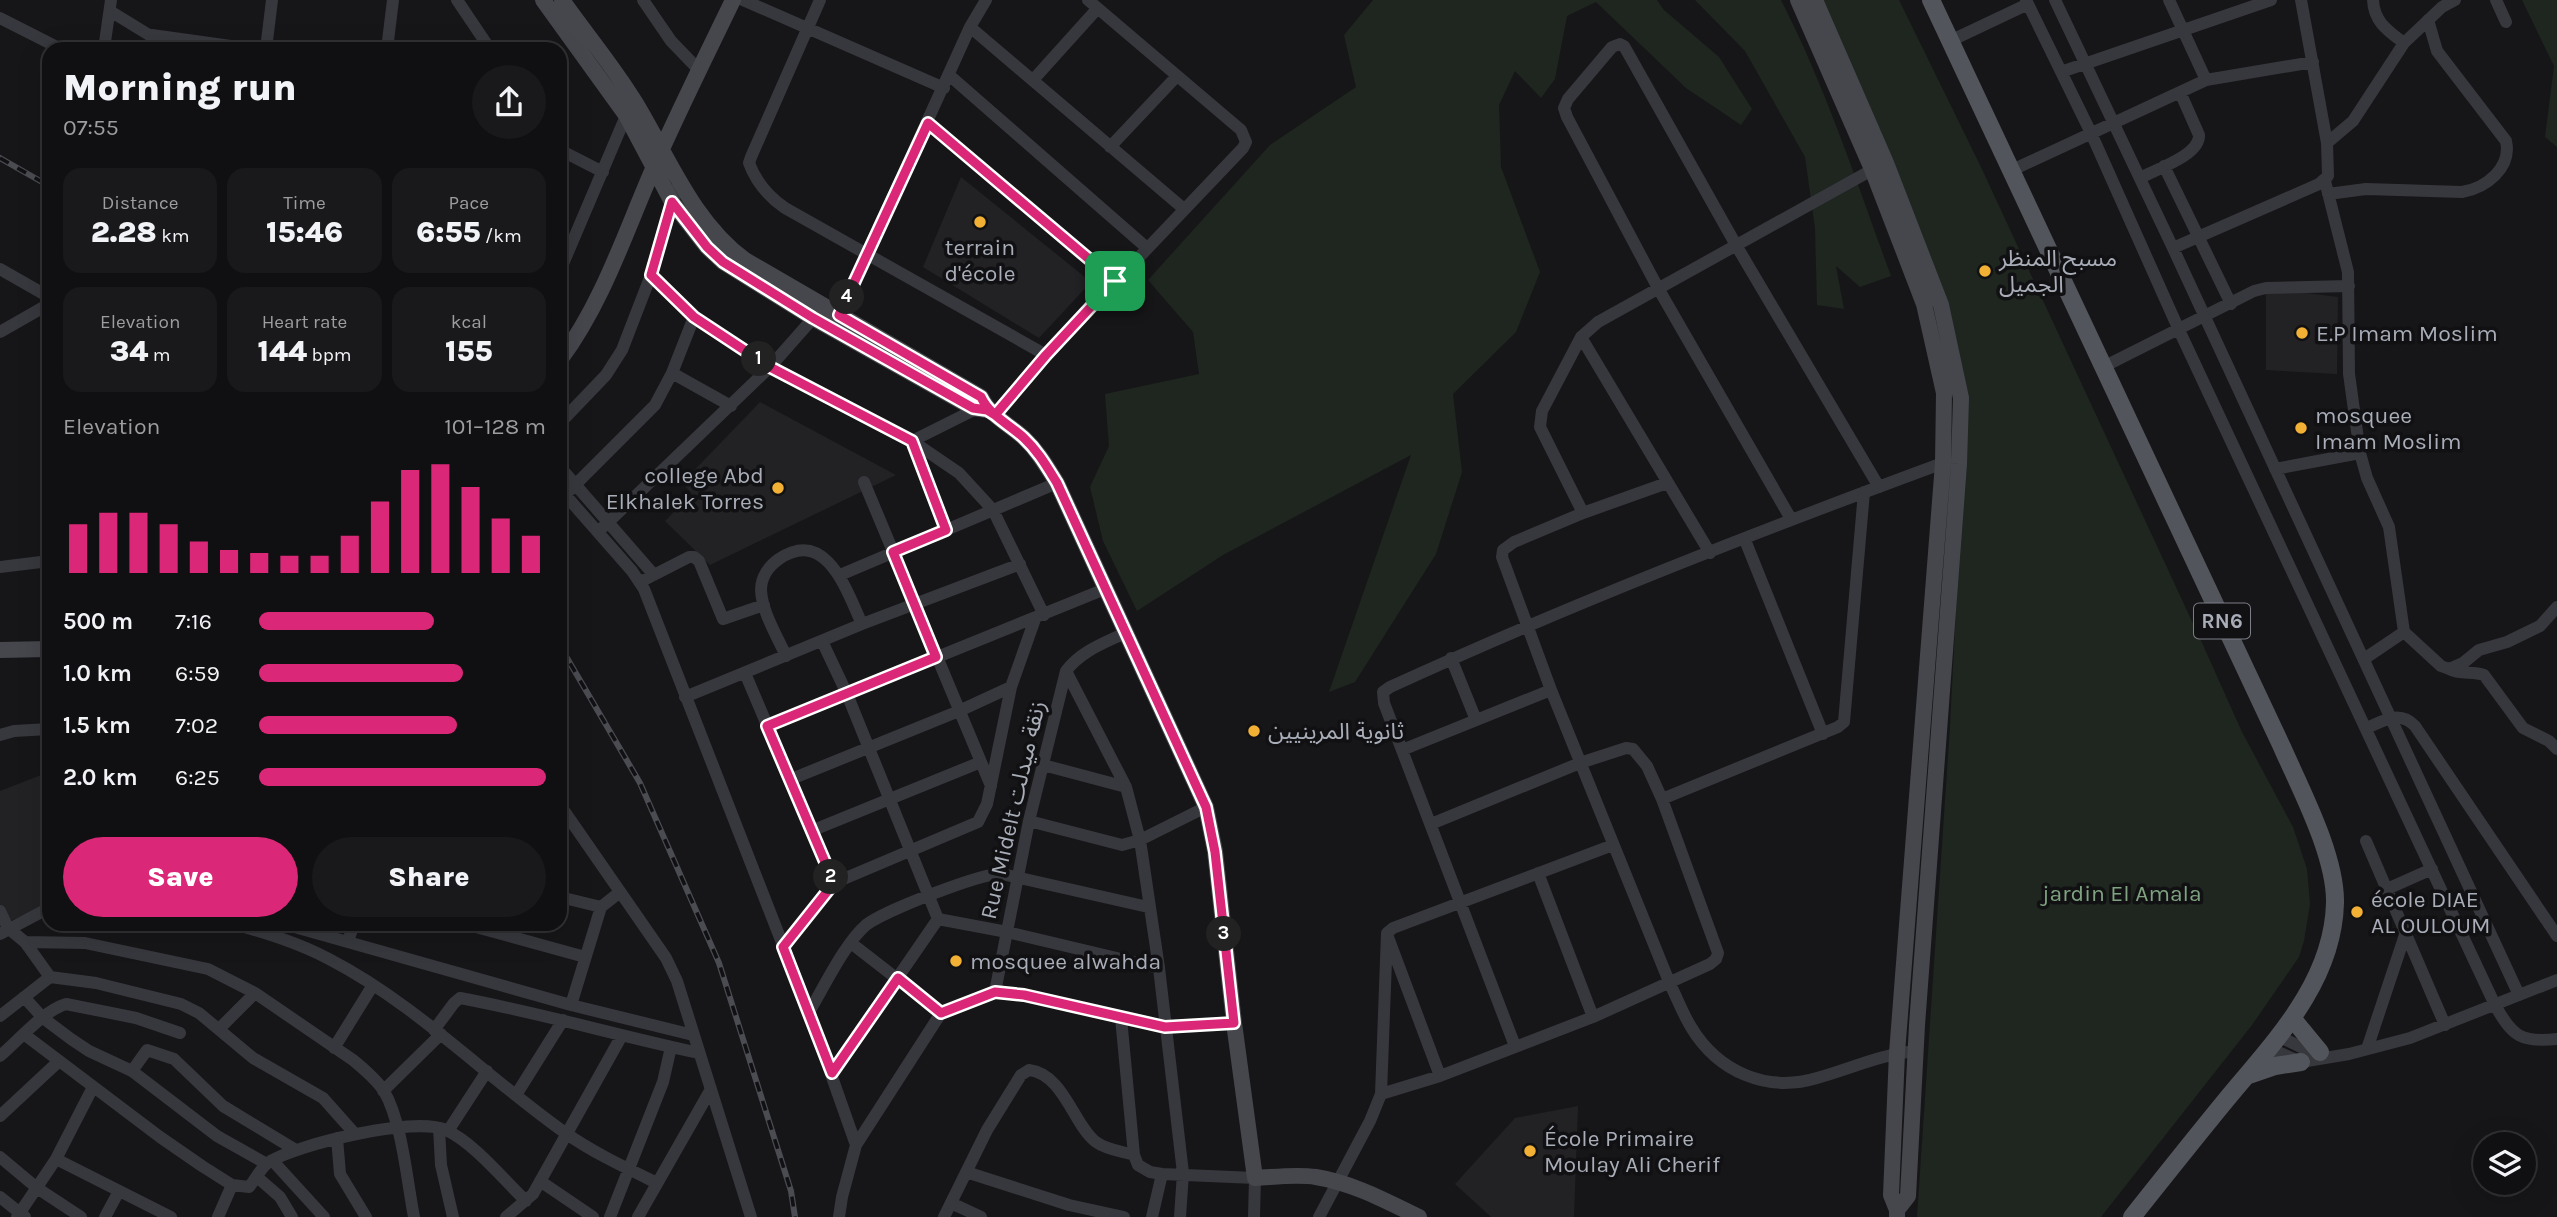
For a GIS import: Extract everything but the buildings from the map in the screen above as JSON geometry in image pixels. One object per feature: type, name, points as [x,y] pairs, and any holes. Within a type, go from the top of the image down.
[{"type":"main road","name":"RN6","points":[[1931,0],[2282,747],[2313,816],[2331,870],[2335,902],[2330,938],[2320,972],[2292,1018],[2132,1217]]},
{"type":"main road","points":[[2292,1018],[2320,1052]]},
{"type":"main road","points":[[2246,1076],[2275,1066],[2301,1062]]},
{"type":"street","points":[[267,42],[272,0]]},
{"type":"street","points":[[388,42],[393,0]]},
{"type":"street","points":[[457,0],[485,42]]},
{"type":"street","points":[[543,0],[626,115],[672,202],[707,247],[723,262],[818,312],[984,407],[1026,440],[1041,457],[1057,483],[1206,807],[1215,852],[1255,1178],[1254,1217]]},
{"type":"street","points":[[562,0],[634,100],[679,182],[718,238],[818,312]]},
{"type":"street","points":[[643,0],[671,41],[699,69]]},
{"type":"street","points":[[567,349],[604,285],[662,150],[733,0]]},
{"type":"street","points":[[743,0],[944,88]]},
{"type":"street","points":[[820,0],[749,163],[762,186],[773,200],[1046,355]]},
{"type":"street","points":[[836,322],[970,27],[986,0]]},
{"type":"street","points":[[1798,0],[1933,284],[1951,344],[1961,398],[1959,464],[1925,918],[1908,1196],[1897,1214]]},
{"type":"street","points":[[1815,0],[1879,166],[1933,336],[1944,393],[1943,463],[1897,1053],[1891,1195],[1897,1214]]},
{"type":"street","points":[[2055,0],[2173,248],[2519,995]]},
{"type":"street","points":[[2169,0],[2206,79]]},
{"type":"street","points":[[2061,72],[2270,0]]},
{"type":"street","points":[[2301,0],[2327,143],[2330,171],[2326,187],[2349,286],[2349,374],[2360,453],[2367,478],[2389,527],[2404,632],[2441,666],[2460,673],[2484,675],[2523,728],[2549,741],[2557,749]]},
{"type":"street","points":[[2373,0],[2374,14],[2382,26],[2404,43]]},
{"type":"street","points":[[2327,143],[2353,121],[2404,43],[2442,7],[2455,0]]},
{"type":"street","points":[[2496,0],[2506,22]]},
{"type":"street","points":[[1950,41],[2027,2],[2091,133],[2179,330],[2495,1005],[2510,1030],[2519,1036],[2537,1041],[2557,1039]]},
{"type":"street","points":[[912,441],[940,425],[984,407],[1046,355],[1246,142],[1241,130],[1092,4],[1033,80]]},
{"type":"street","points":[[105,42],[110,6],[162,42]]},
{"type":"street","points":[[0,18],[47,42]]},
{"type":"street","points":[[2173,248],[2326,187],[2462,192],[2485,184],[2504,166],[2508,151],[2506,141],[2437,51],[2428,20]]},
{"type":"street","points":[[970,27],[1184,209]]},
{"type":"street","points":[[152,35],[202,42]]},
{"type":"street","points":[[1791,519],[1658,288],[1567,117],[1564,108],[1568,99],[1612,47],[1620,44],[1628,52],[1879,487]]},
{"type":"street","points":[[2010,171],[2206,79],[2313,62]]},
{"type":"street","points":[[949,75],[1147,248]]},
{"type":"street","points":[[1110,147],[1177,76]]},
{"type":"street","points":[[2140,178],[2192,151],[2199,141],[2199,135],[2180,92]]},
{"type":"street","points":[[567,255],[634,100]]},
{"type":"street","points":[[928,123],[1115,281]]},
{"type":"street","points":[[567,154],[603,172]]},
{"type":"street","points":[[1583,513],[1540,427],[1542,411],[1581,337],[1598,322],[1879,166]]},
{"type":"street","points":[[2164,166],[2231,304]]},
{"type":"street","points":[[567,416],[617,360],[651,275],[679,182]]},
{"type":"street","points":[[0,269],[42,292]]},
{"type":"street","points":[[651,275],[694,317],[770,367],[912,441],[959,473],[993,510],[1020,564],[1039,617],[1011,687],[987,804],[978,822],[834,883],[783,947]]},
{"type":"street","points":[[2103,367],[2254,291],[2266,288],[2349,286]]},
{"type":"street","points":[[0,332],[42,308]]},
{"type":"street","points":[[598,532],[770,367],[818,312]]},
{"type":"street","points":[[567,490],[576,484],[656,405],[694,317]]},
{"type":"street","points":[[1581,337],[1710,553]]},
{"type":"street","points":[[672,373],[731,406]]},
{"type":"street","points":[[912,441],[946,530]]},
{"type":"street","points":[[2275,469],[2360,453]]},
{"type":"street","points":[[1515,1046],[1384,703],[1383,692],[1527,625],[1745,540],[1791,519],[1943,463],[1959,464]]},
{"type":"street","points":[[567,474],[654,575]]},
{"type":"street","points":[[864,482],[991,786]]},
{"type":"street","points":[[839,575],[1057,483]]},
{"type":"street","points":[[1667,483],[1583,513],[1514,542],[1503,550],[1502,557],[1551,690],[1670,984],[1692,1028],[1709,1050],[1735,1071],[1762,1082],[1779,1084],[1816,1079],[1897,1053],[1916,1051]]},
{"type":"street","points":[[1661,799],[1823,734],[1844,722],[1864,492]]},
{"type":"street","points":[[567,497],[640,582],[809,1012],[856,1144]]},
{"type":"street","points":[[1745,540],[1823,734]]},
{"type":"street","points":[[786,656],[764,605],[761,589],[764,575],[772,564],[787,554],[802,550],[827,559],[839,575],[862,624]]},
{"type":"street","points":[[640,582],[689,557],[694,557],[699,561],[723,619],[764,605]]},
{"type":"street","points":[[0,567],[42,562]]},
{"type":"street","points":[[685,697],[862,624],[1020,564]]},
{"type":"street","points":[[767,726],[1105,589]]},
{"type":"street","points":[[2449,669],[2457,667],[2479,650],[2507,642],[2540,626],[2557,607]]},
{"type":"street","points":[[2364,659],[2404,632]]},
{"type":"street","points":[[1125,633],[1088,650],[1066,671],[1126,787],[1140,840],[1159,968],[1183,1173],[1180,1217]]},
{"type":"street","points":[[821,641],[846,694],[938,919]]},
{"type":"street","points":[[0,650],[42,649]]},
{"type":"street","points":[[1451,659],[1476,720]]},
{"type":"street","name":"Rue Midelt زنقة ميدلت","points":[[995,992],[1029,821],[1066,671]]},
{"type":"street","points":[[745,673],[834,883]]},
{"type":"street","points":[[789,780],[1011,687]]},
{"type":"street","points":[[1402,750],[1551,690]]},
{"type":"street","points":[[2367,728],[2391,717],[2410,720],[2416,726],[2553,921],[2557,936]]},
{"type":"street","points":[[0,735],[14,731],[42,729]]},
{"type":"street","points":[[1381,1094],[1440,1076],[1593,1017],[1713,962],[1718,953],[1661,799],[1647,766],[1633,749],[1626,748],[1580,763],[1431,824]]},
{"type":"street","points":[[811,831],[981,762]]},
{"type":"street","points":[[1044,765],[1126,787]]},
{"type":"street","points":[[1029,821],[1122,845],[1140,840],[1206,807]]},
{"type":"street","points":[[567,815],[666,958],[677,981],[751,1217]]},
{"type":"street","points":[[2366,841],[2445,1025]]},
{"type":"street","points":[[1324,1215],[1337,1182],[1370,1121],[1381,1094],[1387,933],[1393,928],[1460,901],[1613,845]]},
{"type":"street","points":[[2387,889],[2432,869]]},
{"type":"street","points":[[1538,873],[1593,1017]]},
{"type":"street","points":[[809,1012],[851,943],[866,925],[989,874],[1002,874],[1149,907]]},
{"type":"street","points":[[571,1005],[601,907],[620,892]]},
{"type":"street","points":[[567,899],[601,907]]},
{"type":"street","points":[[0,911],[4,931]]},
{"type":"street","points":[[4,931],[42,912]]},
{"type":"street","points":[[1907,916],[1925,918]]},
{"type":"street","points":[[938,919],[1007,932],[1159,968]]},
{"type":"street","points":[[832,1073],[938,919]]},
{"type":"street","points":[[4,931],[25,942],[85,943],[208,969],[255,993],[334,1048],[368,1072],[383,1091],[397,1128],[414,1217]]},
{"type":"street","points":[[255,931],[304,947],[373,985],[438,1032],[565,1133],[628,1169],[657,1182]]},
{"type":"street","points":[[310,931],[571,1005],[693,1035]]},
{"type":"street","points":[[348,941],[352,931]]},
{"type":"street","points":[[490,931],[585,957]]},
{"type":"street","points":[[1387,933],[1440,1076]]},
{"type":"street","points":[[2367,1049],[2405,935]]},
{"type":"street","points":[[25,942],[50,977]]},
{"type":"street","points":[[851,943],[941,1013]]},
{"type":"street","points":[[0,1016],[50,977],[96,983],[181,1004],[220,1028],[253,1058],[323,1098],[355,1134]]},
{"type":"street","points":[[2273,1042],[2301,1062],[2342,1055],[2445,1025],[2557,979]]},
{"type":"street","points":[[334,1048],[373,985]]},
{"type":"street","points":[[839,1217],[856,1144],[941,1013],[995,992],[1024,995],[1165,1027],[1234,1023]]},
{"type":"street","points":[[220,1028],[255,993]]},
{"type":"street","points":[[24,998],[43,1017],[89,1051],[132,1071],[217,1136],[269,1162],[324,1217]]},
{"type":"street","points":[[383,1091],[438,1032],[454,1003],[460,998],[528,1011],[621,1037],[699,1053]]},
{"type":"street","points":[[0,1056],[57,1007],[74,1004],[136,1018],[180,1032]]},
{"type":"street","points":[[1121,1018],[1133,1155],[1143,1169],[1162,1174],[1255,1178],[1314,1177],[1360,1189],[1419,1217]]},
{"type":"street","points":[[516,1095],[563,1020]]},
{"type":"street","points":[[25,1035],[160,1138],[232,1185],[246,1188],[269,1162],[294,1149],[355,1134],[397,1128],[443,1129],[476,1153],[526,1201]]},
{"type":"street","points":[[512,1215],[540,1181],[621,1037]]},
{"type":"street","points":[[2273,1042],[2342,1055]]},
{"type":"street","points":[[610,1217],[663,1082],[671,1047]]},
{"type":"street","points":[[132,1071],[148,1050],[174,1059],[223,1106],[294,1149]]},
{"type":"street","points":[[0,1116],[58,1062]]},
{"type":"street","points":[[944,1217],[987,1130],[1021,1075],[1030,1070],[1039,1072],[1058,1089],[1097,1143],[1133,1155]]},
{"type":"street","points":[[453,1217],[441,1165],[443,1129],[488,1071]]},
{"type":"street","points":[[0,1197],[21,1216],[57,1159],[93,1087]]},
{"type":"street","points":[[638,1217],[711,1089]]},
{"type":"street","points":[[337,1138],[340,1174],[366,1217]]},
{"type":"street","points":[[0,1157],[37,1188],[81,1217]]},
{"type":"street","points":[[57,1159],[171,1217]]},
{"type":"street","points":[[966,1171],[1083,1213],[1124,1217]]},
{"type":"street","points":[[1152,1217],[1162,1174]]},
{"type":"street","points":[[257,1177],[280,1197],[292,1217]]},
{"type":"street","points":[[540,1181],[585,1215]]},
{"type":"street","points":[[218,1217],[232,1185]]},
{"type":"street","points":[[105,1217],[119,1191]]},
{"type":"street","points":[[951,1203],[981,1217]]},
{"type":"shaded area","name":"terrain d'école","points":[[961,177],[1091,282],[1039,338],[923,267]]},
{"type":"shaded area","name":"E.P Imam Moslim","points":[[2266,288],[2338,297],[2337,374],[2266,370]]},
{"type":"shaded area","name":"college Abd Elkhalek Torres","points":[[760,402],[896,475],[710,565],[665,521],[692,494],[682,483]]},
{"type":"shaded area","points":[[42,775],[42,909],[7,922],[0,904],[0,791]]},
{"type":"shaded area","name":"École Primaire Moulay Ali Cherif","points":[[1578,1106],[1574,1217],[1491,1217],[1455,1184],[1515,1118]]},
{"type":"green space","points":[[1373,0],[1657,0],[1664,10],[1719,57],[1752,109],[1741,125],[1686,88],[1596,2],[1567,16],[1555,79],[1541,98],[1515,71],[1499,105],[1501,167],[1540,272],[1516,332],[1453,394],[1462,472],[1436,554],[1355,682],[1329,692],[1411,455],[1223,555],[1137,611],[1103,541],[1090,487],[1109,446],[1105,394],[1199,374],[1193,332],[1148,280],[1270,145],[1356,87],[1344,35]]},
{"type":"green space","points":[[1695,0],[1781,0],[1797,33],[1840,136],[1891,276],[1860,287],[1836,266],[1844,309],[1817,305],[1815,228],[1805,157],[1745,51]]},
{"type":"green space","name":"jardin El Amala","points":[[1818,0],[1899,0],[1980,165],[2242,732],[2293,827],[2307,869],[2310,904],[2299,957],[2252,1025],[2101,1217],[1917,1217],[1950,726],[1964,453],[1946,310]]},
{"type":"green space","points":[[2522,0],[2557,0],[2557,147],[2545,137],[2554,66]]},
{"type":"railway","points":[[0,158],[42,182]]},
{"type":"railway","points":[[567,658],[640,783],[719,963],[791,1191],[795,1217]]},
{"type":"place","name":"terrain d'école","points":[[980,222]]},
{"type":"place","name":"مسبح المنظر الجميل","points":[[1985,271]]},
{"type":"place","name":"E.P Imam Moslim","points":[[2302,333]]},
{"type":"place","name":"mosquee Imam Moslim","points":[[2301,428]]},
{"type":"place","name":"college Abd Elkhalek Torres","points":[[778,488]]},
{"type":"place","name":"ثانوية المرينيين","points":[[1254,731]]},
{"type":"place","name":"école DIAE AL OULOUM","points":[[2357,912]]},
{"type":"place","name":"mosquee alwahda","points":[[956,961]]},
{"type":"place","name":"École Primaire Moulay Ali Cherif","points":[[1530,1151]]},
{"type":"route","points":[[1115,281],[928,123],[839,315],[981,397],[987,410],[1026,440],[1041,457],[1057,483],[1206,807],[1215,852],[1234,1023],[1165,1027],[1024,995],[995,992],[941,1013],[898,978],[832,1073],[783,947],[834,883],[767,726],[936,657],[893,552],[946,530],[912,441],[770,367],[694,317],[651,275],[672,202],[707,247],[723,262],[813,318],[973,408],[987,410],[995,415],[1115,281]]}]
